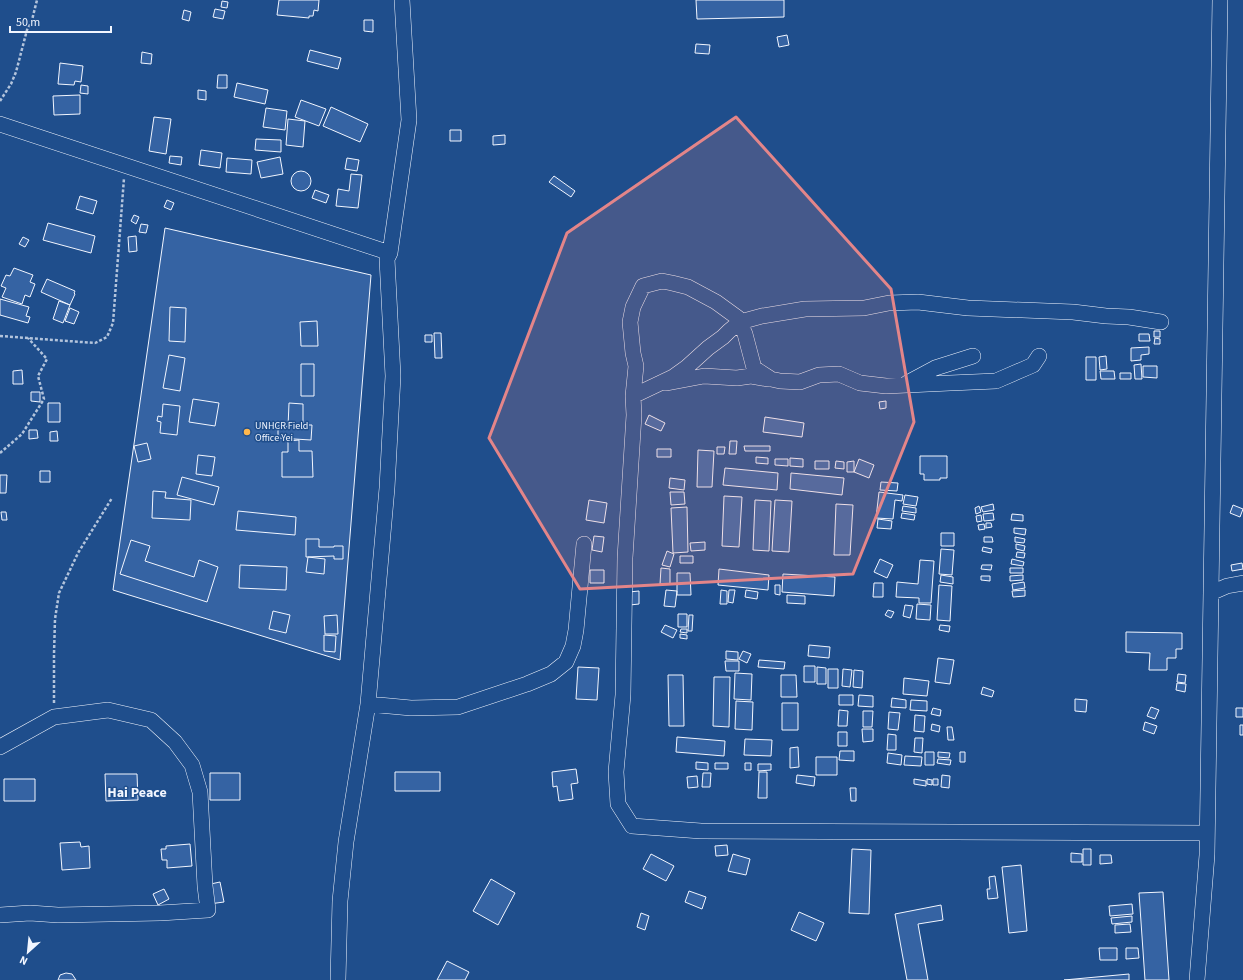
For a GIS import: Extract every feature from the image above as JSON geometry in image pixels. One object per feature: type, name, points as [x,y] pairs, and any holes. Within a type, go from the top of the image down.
[{"type":"street","points":[[338,980],[340,901],[346,842],[368,704],[387,488],[392,376],[387,259],[390,252],[409,120],[402,0]]},
{"type":"street","points":[[1197,980],[1207,856],[1220,0]]},
{"type":"street","points":[[0,124],[390,252]]},
{"type":"street","points":[[771,379],[754,368],[746,334],[738,318],[716,302],[688,287],[672,282],[662,281],[643,286],[633,307],[630,322],[633,353],[636,366],[633,396],[634,422],[625,558],[623,695],[616,772],[618,804],[632,826],[701,831],[1207,833]]},
{"type":"street","points":[[633,396],[673,377],[740,322],[762,316],[805,309],[864,308],[889,303],[918,302],[968,308],[1074,312],[1129,317],[1161,322]]},
{"type":"street","points":[[903,385],[936,368],[973,356]]},
{"type":"street","points":[[660,384],[704,376],[737,378],[751,376],[780,381],[800,382],[819,375],[839,374],[860,384],[886,386],[996,381],[1034,365],[1039,356]]},
{"type":"street","points":[[368,704],[411,708],[458,707],[520,687],[551,674],[566,662],[573,646],[576,630],[584,544]]},
{"type":"street","points":[[1211,593],[1228,586],[1243,583]]},
{"type":"street","points":[[0,747],[54,717],[108,710],[151,720],[175,742],[192,765],[200,792],[205,886],[208,910],[160,913],[58,915],[30,913],[0,915]]},
{"type":"path","points":[[0,101],[11,84],[16,72],[37,0]]},
{"type":"path","points":[[0,336],[95,343],[107,337],[113,323],[125,165]]},
{"type":"path","points":[[0,453],[22,434],[44,399],[38,376],[47,359],[27,338]]},
{"type":"path","points":[[54,717],[55,619],[59,594],[78,554],[112,498]]},
{"type":"highlighted area","points":[[736,117],[891,289],[914,422],[853,574],[580,589],[489,438],[567,233]]},
{"type":"building","points":[[279,0],[319,0],[318,11],[314,10],[313,16],[309,16],[309,18],[277,15]]},
{"type":"building","points":[[696,0],[784,0],[784,17],[697,19]]},
{"type":"building","points":[[222,1],[228,2],[227,8],[221,7]]},
{"type":"building","points":[[215,9],[225,11],[223,19],[213,17]]},
{"type":"building","points":[[184,10],[191,12],[189,21],[182,19]]},
{"type":"building","points":[[364,20],[373,20],[373,32],[364,31]]},
{"type":"building","points":[[787,35],[789,45],[779,47],[777,37]]},
{"type":"building","points":[[696,44],[710,45],[709,54],[695,53]]},
{"type":"building","points":[[310,50],[341,58],[338,69],[307,61]]},
{"type":"building","points":[[142,52],[152,54],[151,64],[141,63]]},
{"type":"building","points":[[60,63],[83,66],[81,82],[75,81],[74,85],[58,84]]},
{"type":"building","points":[[218,75],[227,75],[227,88],[217,88]]},
{"type":"building","points":[[237,83],[268,90],[265,104],[234,97]]},
{"type":"building","points":[[81,85],[88,86],[88,94],[80,93]]},
{"type":"building","points":[[198,90],[206,91],[206,100],[198,99]]},
{"type":"building","points":[[80,95],[80,114],[54,115],[53,96]]},
{"type":"building","points":[[301,100],[326,109],[319,126],[295,117]]},
{"type":"building","points":[[331,107],[368,124],[360,142],[323,126]]},
{"type":"building","points":[[266,108],[287,111],[285,130],[263,127]]},
{"type":"building","points":[[154,117],[171,119],[166,154],[149,151]]},
{"type":"building","points":[[288,119],[305,121],[303,147],[286,145]]},
{"type":"building","points":[[450,130],[461,130],[461,141],[450,141]]},
{"type":"building","points":[[505,135],[505,144],[493,145],[493,136]]},
{"type":"building","points":[[256,139],[281,140],[281,152],[255,150]]},
{"type":"building","points":[[201,150],[222,153],[220,168],[199,165]]},
{"type":"building","points":[[170,156],[182,157],[181,165],[169,163]]},
{"type":"building","points":[[280,157],[283,174],[261,178],[257,162]]},
{"type":"building","points":[[227,158],[252,160],[251,174],[226,172]]},
{"type":"building","points":[[347,158],[359,160],[357,171],[345,169]]},
{"type":"building","points":[[301,171],[308,174],[311,181],[308,188],[301,191],[294,188],[291,181],[294,174]]},
{"type":"building","points":[[351,174],[362,175],[358,208],[336,206],[338,189],[349,191]]},
{"type":"building","points":[[554,176],[575,191],[571,197],[549,182]]},
{"type":"building","points":[[315,190],[329,195],[326,203],[312,198]]},
{"type":"building","points":[[80,196],[97,201],[93,214],[76,209]]},
{"type":"building","points":[[167,200],[174,203],[171,210],[164,207]]},
{"type":"building","points":[[134,215],[139,217],[136,224],[131,221]]},
{"type":"building","points":[[48,223],[95,236],[91,253],[43,240]]},
{"type":"building","points":[[141,224],[148,225],[146,233],[139,232]]},
{"type":"building","name":"UNHCR Field Office Yei","points":[[165,228],[371,275],[340,660],[113,590]]},
{"type":"building","points":[[136,236],[137,251],[129,252],[128,237]]},
{"type":"building","points":[[23,237],[29,240],[25,247],[19,244]]},
{"type":"building","points":[[14,268],[33,275],[30,282],[35,284],[30,297],[25,295],[22,304],[2,297],[6,288],[1,286],[6,275],[10,276]]},
{"type":"building","points":[[47,279],[75,291],[70,305],[41,292]]},
{"type":"building","points":[[0,299],[29,307],[26,316],[30,317],[28,323],[0,315]]},
{"type":"building","points":[[59,301],[70,305],[63,323],[53,319]]},
{"type":"building","points":[[170,307],[186,308],[185,342],[169,341]]},
{"type":"building","points":[[70,308],[79,312],[74,324],[65,321]]},
{"type":"building","points":[[317,321],[318,346],[301,346],[300,322]]},
{"type":"building","points":[[1154,331],[1160,331],[1160,337],[1154,337]]},
{"type":"building","points":[[434,333],[441,333],[442,358],[435,358]]},
{"type":"building","points":[[1139,334],[1149,334],[1150,341],[1139,341]]},
{"type":"building","points":[[425,335],[432,335],[432,342],[425,342]]},
{"type":"building","points":[[1155,338],[1160,339],[1160,344],[1154,344]]},
{"type":"building","points":[[1149,347],[1149,354],[1141,355],[1141,360],[1131,361],[1131,348]]},
{"type":"building","points":[[169,355],[185,358],[180,391],[163,388]]},
{"type":"building","points":[[1106,356],[1107,369],[1100,370],[1099,357]]},
{"type":"building","points":[[1086,357],[1096,357],[1096,380],[1086,380]]},
{"type":"building","points":[[301,364],[314,364],[314,396],[301,396]]},
{"type":"building","points":[[1141,364],[1142,379],[1135,379],[1134,365]]},
{"type":"building","points":[[1143,366],[1157,366],[1157,378],[1143,377]]},
{"type":"building","points":[[22,370],[23,384],[13,384],[13,371]]},
{"type":"building","points":[[1100,371],[1114,371],[1115,379],[1101,379]]},
{"type":"building","points":[[1120,373],[1131,373],[1131,379],[1120,379]]},
{"type":"building","points":[[31,392],[40,392],[40,402],[31,401]]},
{"type":"building","points":[[193,399],[219,403],[215,426],[189,422]]},
{"type":"building","points":[[886,401],[886,408],[880,409],[879,402]]},
{"type":"building","points":[[48,403],[60,403],[60,422],[48,422]]},
{"type":"building","points":[[289,403],[303,404],[303,425],[312,425],[311,440],[278,438],[278,426],[288,427]]},
{"type":"building","points":[[163,404],[180,406],[177,435],[160,433],[161,422],[157,421],[158,416],[162,417]]},
{"type":"building","points":[[649,415],[665,423],[661,431],[645,424]]},
{"type":"building","points":[[765,417],[804,423],[802,437],[763,432]]},
{"type":"building","points":[[29,430],[37,430],[38,438],[29,439]]},
{"type":"building","points":[[57,431],[58,441],[50,441],[50,432]]},
{"type":"building","points":[[299,440],[299,451],[312,451],[313,477],[282,477],[282,452],[288,452],[288,441]]},
{"type":"building","points":[[730,441],[737,441],[736,454],[729,454]]},
{"type":"building","points":[[147,443],[151,459],[138,462],[134,446]]},
{"type":"building","points":[[744,446],[770,446],[770,451],[745,451]]},
{"type":"building","points":[[717,447],[725,447],[724,454],[717,454]]},
{"type":"building","points":[[657,449],[671,449],[671,457],[657,457]]},
{"type":"building","points":[[698,450],[714,451],[712,487],[697,487]]},
{"type":"building","points":[[198,455],[215,457],[212,476],[196,474]]},
{"type":"building","points":[[920,456],[947,456],[947,478],[940,478],[940,480],[924,480],[924,474],[920,474]]},
{"type":"building","points":[[756,457],[768,458],[768,464],[756,463]]},
{"type":"building","points":[[790,458],[803,459],[803,467],[790,466]]},
{"type":"building","points":[[775,459],[788,459],[788,466],[775,465]]},
{"type":"building","points":[[859,459],[874,465],[869,478],[854,472]]},
{"type":"building","points":[[815,461],[829,461],[829,469],[815,469]]},
{"type":"building","points":[[836,461],[844,462],[844,469],[835,468]]},
{"type":"building","points":[[854,461],[854,472],[847,472],[847,462]]},
{"type":"building","points":[[725,468],[778,473],[777,490],[723,485]]},
{"type":"building","points":[[40,471],[50,471],[50,482],[40,482]]},
{"type":"building","points":[[791,473],[844,478],[842,495],[790,489]]},
{"type":"building","points":[[0,475],[7,475],[6,493],[0,493]]},
{"type":"building","points":[[182,477],[219,487],[214,505],[177,495]]},
{"type":"building","points":[[670,478],[685,480],[684,490],[669,488]]},
{"type":"building","points":[[881,482],[898,483],[897,491],[880,490]]},
{"type":"building","points":[[153,491],[166,492],[165,498],[191,500],[190,520],[152,518]]},
{"type":"building","points":[[670,492],[684,492],[685,504],[671,505]]},
{"type":"building","points":[[879,492],[903,495],[902,501],[895,500],[893,519],[876,518]]},
{"type":"building","points":[[905,495],[918,497],[916,506],[903,504]]},
{"type":"building","points":[[724,496],[742,497],[739,547],[722,546]]},
{"type":"building","points":[[589,500],[607,503],[604,523],[586,520]]},
{"type":"building","points":[[755,500],[771,501],[769,551],[753,550]]},
{"type":"building","points":[[775,500],[792,501],[789,552],[772,551]]},
{"type":"building","points":[[836,504],[853,505],[850,555],[834,555]]},
{"type":"building","points":[[993,504],[994,510],[983,512],[981,507]]},
{"type":"building","points":[[1233,505],[1243,509],[1240,517],[1230,513]]},
{"type":"building","points":[[903,506],[916,508],[916,513],[902,511]]},
{"type":"building","points":[[979,506],[981,512],[976,514],[975,508]]},
{"type":"building","points":[[687,507],[688,552],[673,553],[671,508]]},
{"type":"building","points":[[238,511],[296,517],[295,535],[236,530]]},
{"type":"building","points":[[1,512],[6,512],[7,520],[2,520]]},
{"type":"building","points":[[902,513],[915,515],[914,520],[901,518]]},
{"type":"building","points":[[993,513],[994,520],[984,521],[983,514]]},
{"type":"building","points":[[1012,514],[1023,515],[1023,521],[1011,520]]},
{"type":"building","points":[[981,515],[982,521],[977,522],[976,516]]},
{"type":"building","points":[[878,519],[892,521],[891,529],[877,528]]},
{"type":"building","points":[[986,523],[991,523],[992,527],[986,528]]},
{"type":"building","points":[[984,524],[985,529],[979,530],[978,525]]},
{"type":"building","points":[[1014,528],[1026,529],[1025,535],[1014,533]]},
{"type":"building","points":[[941,533],[954,533],[954,546],[941,546]]},
{"type":"building","points":[[594,536],[604,537],[602,552],[592,550]]},
{"type":"building","points":[[984,537],[992,537],[993,542],[984,542]]},
{"type":"building","points":[[1015,537],[1025,539],[1024,543],[1015,542]]},
{"type":"building","points":[[306,539],[319,539],[319,547],[343,546],[343,559],[334,559],[334,556],[306,557]]},
{"type":"building","points":[[131,540],[150,546],[145,561],[194,577],[199,560],[218,567],[207,602],[120,574]]},
{"type":"building","points":[[705,542],[705,550],[691,551],[690,543]]},
{"type":"building","points":[[1016,544],[1025,546],[1024,551],[1016,549]]},
{"type":"building","points":[[983,547],[992,549],[991,553],[982,551]]},
{"type":"building","points":[[941,549],[954,550],[952,575],[939,574]]},
{"type":"building","points":[[667,551],[674,554],[670,567],[662,565]]},
{"type":"building","points":[[1017,552],[1025,553],[1024,558],[1016,557]]},
{"type":"building","points":[[680,556],[693,556],[693,563],[680,563]]},
{"type":"building","points":[[308,557],[325,559],[324,574],[306,572]]},
{"type":"building","points":[[880,559],[893,565],[887,578],[874,572]]},
{"type":"building","points":[[1012,559],[1024,562],[1023,566],[1011,564]]},
{"type":"building","points":[[920,560],[934,561],[931,603],[919,603],[919,598],[896,597],[897,582],[918,584]]},
{"type":"building","points":[[1242,563],[1243,569],[1232,571],[1231,565]]},
{"type":"building","points":[[240,565],[287,567],[286,590],[239,588]]},
{"type":"building","points":[[982,565],[992,565],[991,570],[981,569]]},
{"type":"building","points":[[661,568],[670,569],[670,584],[660,584]]},
{"type":"building","points":[[1010,568],[1023,568],[1023,573],[1010,573]]},
{"type":"building","points":[[719,569],[769,575],[768,590],[718,585]]},
{"type":"building","points":[[590,570],[604,570],[604,583],[590,583]]},
{"type":"building","points":[[677,573],[690,573],[691,595],[677,595]]},
{"type":"building","points":[[783,574],[835,577],[834,596],[782,592]]},
{"type":"building","points":[[941,575],[953,577],[953,584],[940,582]]},
{"type":"building","points":[[1023,575],[1023,580],[1010,581],[1010,576]]},
{"type":"building","points":[[981,576],[990,576],[990,581],[981,580]]},
{"type":"building","points":[[1024,582],[1025,588],[1013,590],[1012,584]]},
{"type":"building","points":[[874,583],[883,583],[883,597],[873,597]]},
{"type":"building","points":[[775,585],[780,585],[780,595],[775,594]]},
{"type":"building","points":[[939,585],[952,586],[950,621],[937,620]]},
{"type":"building","points":[[666,590],[677,591],[675,607],[664,606]]},
{"type":"building","points":[[721,590],[727,591],[727,604],[720,604]]},
{"type":"building","points":[[729,590],[735,590],[733,603],[728,602]]},
{"type":"building","points":[[746,590],[758,592],[757,599],[745,597]]},
{"type":"building","points":[[1025,590],[1025,596],[1013,597],[1012,591]]},
{"type":"building","points":[[639,591],[639,604],[630,605],[629,592]]},
{"type":"building","points":[[787,595],[805,596],[805,604],[787,603]]},
{"type":"building","points":[[917,604],[931,605],[930,620],[916,619]]},
{"type":"building","points":[[905,605],[913,606],[910,618],[903,616]]},
{"type":"building","points":[[888,610],[894,612],[891,618],[885,615]]},
{"type":"building","points":[[273,611],[290,615],[286,633],[269,629]]},
{"type":"building","points":[[678,614],[687,614],[687,627],[678,627]]},
{"type":"building","points":[[337,615],[338,634],[325,634],[324,616]]},
{"type":"building","points":[[689,615],[693,615],[692,631],[688,631]]},
{"type":"building","points":[[665,625],[677,630],[673,638],[661,632]]},
{"type":"building","points":[[940,625],[950,626],[949,632],[939,630]]},
{"type":"building","points":[[681,629],[687,629],[687,633],[680,632]]},
{"type":"building","points":[[1126,632],[1182,633],[1182,649],[1176,649],[1176,658],[1167,658],[1167,670],[1149,670],[1150,653],[1126,652]]},
{"type":"building","points":[[680,634],[687,635],[687,639],[680,638]]},
{"type":"building","points":[[324,635],[336,636],[335,652],[324,651]]},
{"type":"building","points":[[809,645],[830,647],[829,658],[808,656]]},
{"type":"building","points":[[726,651],[738,652],[738,660],[726,659]]},
{"type":"building","points":[[743,651],[751,654],[747,663],[739,659]]},
{"type":"building","points":[[938,658],[954,660],[950,684],[935,682]]},
{"type":"building","points":[[759,660],[785,662],[784,669],[758,667]]},
{"type":"building","points":[[725,661],[739,661],[739,671],[726,671]]},
{"type":"building","points":[[804,666],[815,666],[815,682],[804,682]]},
{"type":"building","points":[[578,667],[599,668],[597,700],[576,699]]},
{"type":"building","points":[[817,667],[826,668],[826,684],[817,684]]},
{"type":"building","points":[[828,669],[838,669],[838,688],[828,688]]},
{"type":"building","points":[[843,669],[852,670],[850,687],[842,686]]},
{"type":"building","points":[[854,670],[863,671],[862,688],[853,687]]},
{"type":"building","points":[[735,673],[752,674],[751,700],[734,699]]},
{"type":"building","points":[[1178,674],[1186,675],[1185,683],[1177,682]]},
{"type":"building","points":[[668,675],[683,675],[684,726],[669,726]]},
{"type":"building","points":[[781,675],[796,675],[797,697],[781,697]]},
{"type":"building","points":[[714,677],[730,677],[729,727],[713,726]]},
{"type":"building","points":[[904,678],[929,681],[927,696],[903,694]]},
{"type":"building","points":[[1177,683],[1186,684],[1185,692],[1176,690]]},
{"type":"building","points":[[983,687],[994,691],[992,697],[981,694]]},
{"type":"building","points":[[839,695],[853,695],[853,705],[839,705]]},
{"type":"building","points":[[859,695],[873,696],[873,707],[858,706]]},
{"type":"building","points":[[892,698],[906,700],[906,708],[891,707]]},
{"type":"building","points":[[1075,699],[1087,700],[1086,712],[1075,711]]},
{"type":"building","points":[[911,700],[927,701],[927,711],[910,710]]},
{"type":"building","points":[[736,701],[753,702],[752,730],[735,729]]},
{"type":"building","points":[[782,703],[798,703],[798,730],[782,730]]},
{"type":"building","points":[[1151,707],[1159,710],[1155,719],[1147,716]]},
{"type":"building","points":[[933,708],[941,710],[940,716],[931,714]]},
{"type":"building","points":[[1236,708],[1243,708],[1243,717],[1236,717]]},
{"type":"building","points":[[839,710],[848,711],[847,726],[838,726]]},
{"type":"building","points":[[863,711],[873,711],[872,727],[863,727]]},
{"type":"building","points":[[889,712],[900,713],[898,730],[888,729]]},
{"type":"building","points":[[915,715],[925,716],[924,732],[914,731]]},
{"type":"building","points":[[1145,722],[1157,726],[1154,734],[1143,730]]},
{"type":"building","points":[[932,724],[940,726],[939,732],[931,730]]},
{"type":"building","points":[[1240,725],[1243,725],[1243,735],[1240,735]]},
{"type":"building","points":[[947,727],[952,727],[954,740],[948,740]]},
{"type":"building","points":[[862,729],[873,729],[873,741],[863,742]]},
{"type":"building","points":[[838,732],[847,732],[847,746],[838,746]]},
{"type":"building","points":[[888,734],[896,735],[896,750],[887,750]]},
{"type":"building","points":[[677,737],[725,741],[724,756],[676,752]]},
{"type":"building","points":[[915,738],[923,738],[922,753],[914,752]]},
{"type":"building","points":[[745,739],[772,740],[771,756],[744,755]]},
{"type":"building","points":[[798,747],[799,767],[790,768],[790,748]]},
{"type":"building","points":[[840,751],[854,751],[854,761],[839,760]]},
{"type":"building","points":[[925,752],[934,752],[934,765],[925,765]]},
{"type":"building","points":[[938,752],[950,753],[949,758],[938,757]]},
{"type":"building","points":[[960,752],[965,752],[965,762],[960,762]]},
{"type":"building","points":[[888,753],[902,755],[901,765],[887,763]]},
{"type":"building","points":[[905,756],[922,757],[921,766],[904,765]]},
{"type":"building","points":[[816,757],[837,757],[837,775],[816,775]]},
{"type":"building","points":[[938,759],[951,760],[950,765],[937,763]]},
{"type":"building","points":[[696,762],[708,763],[708,770],[696,769]]},
{"type":"building","points":[[715,763],[728,763],[728,769],[715,769]]},
{"type":"building","points":[[745,763],[751,763],[751,770],[745,770]]},
{"type":"building","points":[[758,764],[771,764],[771,770],[758,771]]},
{"type":"building","points":[[576,769],[578,783],[571,784],[573,799],[559,801],[557,786],[553,787],[552,772]]},
{"type":"building","points":[[395,772],[440,772],[440,791],[395,791]]},
{"type":"building","points":[[759,772],[767,772],[767,798],[758,798]]},
{"type":"building","points":[[210,773],[240,773],[240,800],[210,800]]},
{"type":"building","points":[[703,773],[711,773],[710,787],[702,787]]},
{"type":"building","points":[[105,774],[137,774],[138,800],[106,801]]},
{"type":"building","points":[[797,775],[815,777],[814,786],[796,783]]},
{"type":"building","points":[[942,775],[950,776],[949,788],[941,787]]},
{"type":"building","points":[[697,776],[698,787],[688,788],[687,777]]},
{"type":"building","points":[[4,779],[35,779],[35,801],[4,801]]},
{"type":"building","points":[[914,779],[926,781],[926,786],[914,784]]},
{"type":"building","points":[[927,779],[932,780],[932,785],[927,784]]},
{"type":"building","points":[[933,779],[938,779],[938,785],[933,785]]},
{"type":"building","points":[[850,788],[856,788],[856,801],[851,801]]},
{"type":"building","points":[[80,842],[81,847],[89,846],[90,868],[62,870],[60,843]]},
{"type":"building","points":[[190,844],[192,866],[167,868],[167,860],[162,860],[161,849],[166,849],[166,846]]},
{"type":"building","points":[[727,845],[728,855],[716,856],[715,846]]},
{"type":"building","points":[[852,849],[871,850],[869,914],[849,913]]},
{"type":"building","points":[[1083,849],[1091,849],[1091,865],[1083,865]]},
{"type":"building","points":[[1071,853],[1082,854],[1082,862],[1071,862]]},
{"type":"building","points":[[651,854],[674,866],[666,881],[643,869]]},
{"type":"building","points":[[733,854],[750,859],[746,875],[728,871]]},
{"type":"building","points":[[1100,855],[1111,855],[1112,863],[1100,864]]},
{"type":"building","points":[[1021,865],[1027,931],[1009,933],[1002,867]]},
{"type":"building","points":[[995,876],[998,898],[988,899],[987,889],[990,889],[989,877]]},
{"type":"building","points":[[491,879],[515,893],[498,925],[473,911]]},
{"type":"building","points":[[220,882],[224,902],[209,904],[206,885]]},
{"type":"building","points":[[164,889],[169,899],[158,905],[153,894]]},
{"type":"building","points":[[689,891],[706,897],[702,909],[685,902]]},
{"type":"building","points":[[1163,892],[1169,980],[1145,980],[1139,893]]},
{"type":"building","points":[[1132,904],[1133,914],[1110,916],[1109,906]]},
{"type":"building","points":[[941,905],[943,920],[918,924],[928,980],[907,980],[895,914]]},
{"type":"building","points":[[799,912],[824,923],[816,941],[791,930]]},
{"type":"building","points":[[641,913],[649,916],[645,930],[637,927]]},
{"type":"building","points":[[1132,916],[1132,922],[1112,924],[1111,918]]},
{"type":"building","points":[[1130,924],[1131,932],[1115,933],[1115,925]]},
{"type":"building","points":[[1099,948],[1117,948],[1117,960],[1100,960]]},
{"type":"building","points":[[1126,948],[1138,948],[1139,958],[1126,959]]},
{"type":"building","points":[[447,961],[469,972],[465,980],[437,980]]},
{"type":"building","points":[[66,973],[72,974],[76,980],[58,980],[60,975]]},
{"type":"building","points":[[1129,974],[1129,980],[1064,980]]},
{"type":"place","name":"UNHCR Field Office Yei","points":[[247,432]]},
{"type":"district","name":"Hai Peace","points":[[137,793]]}]
